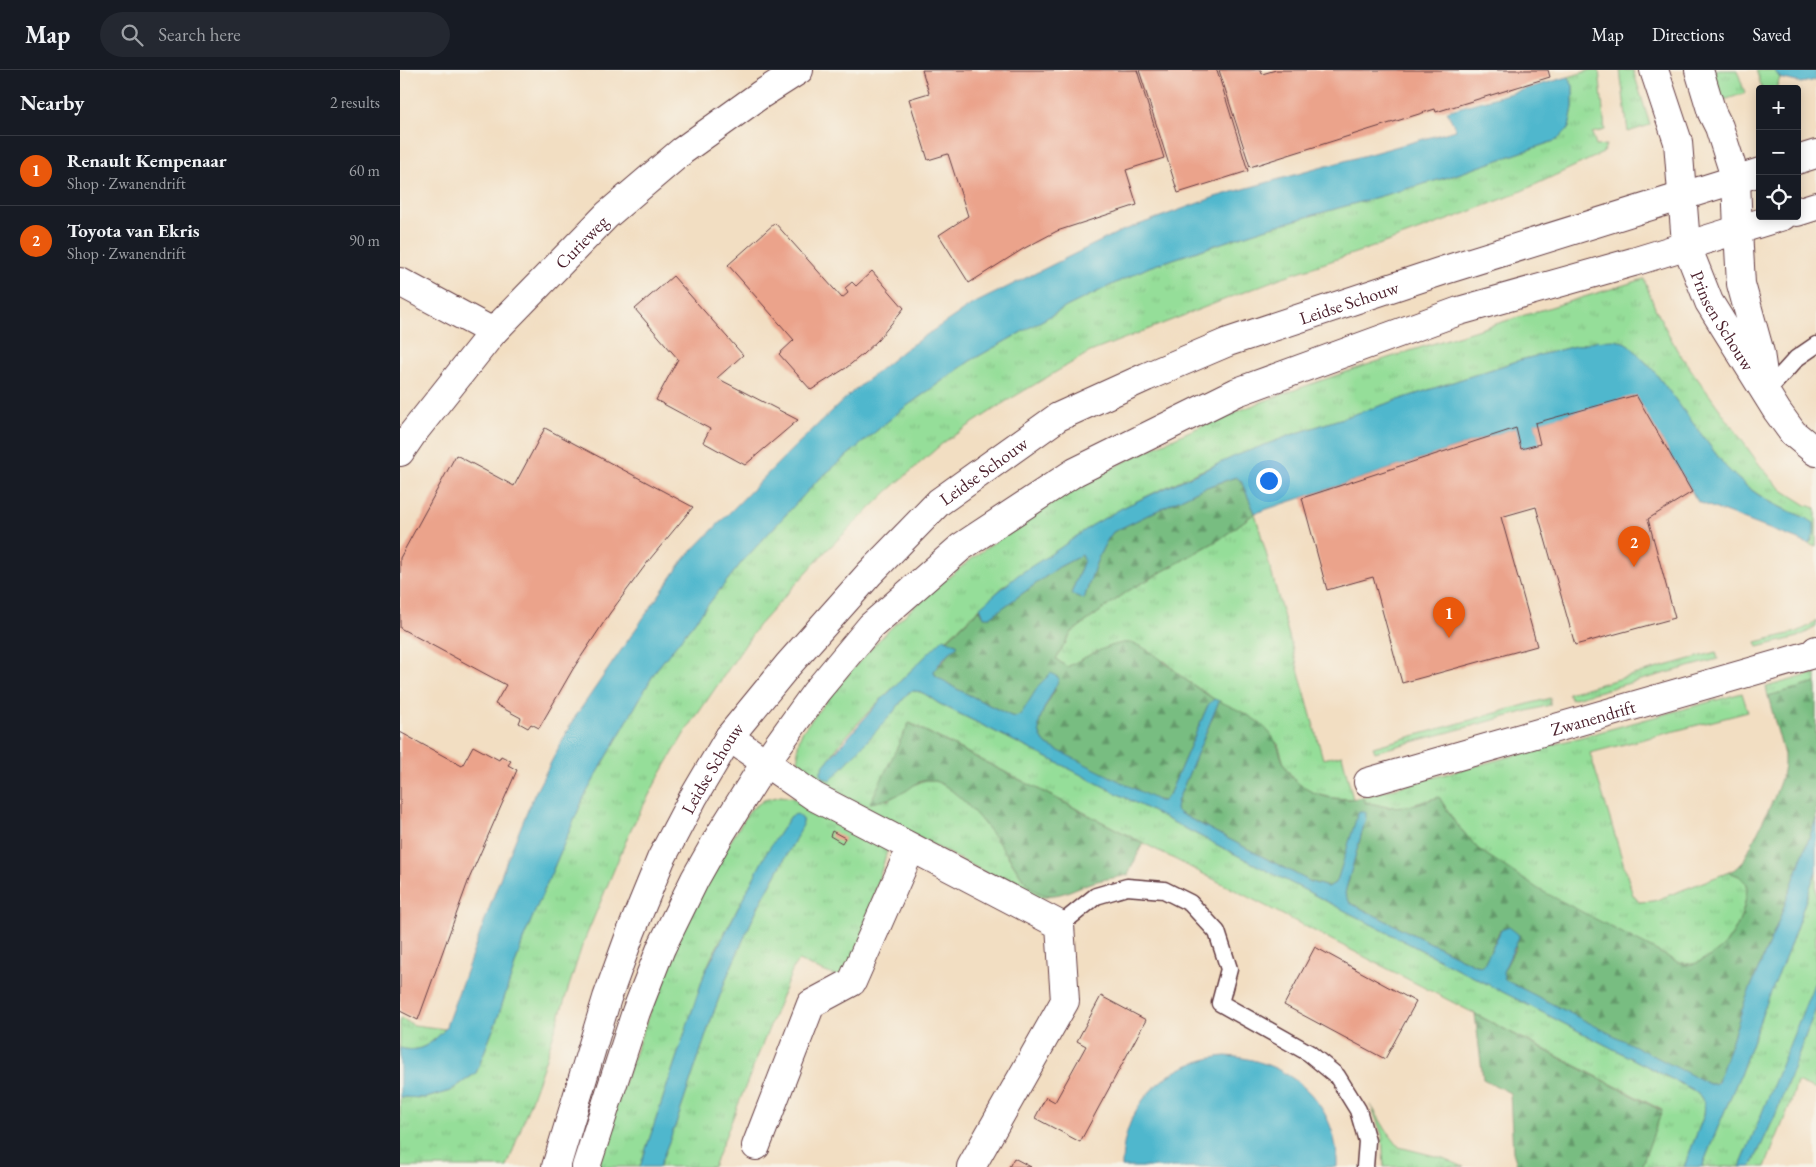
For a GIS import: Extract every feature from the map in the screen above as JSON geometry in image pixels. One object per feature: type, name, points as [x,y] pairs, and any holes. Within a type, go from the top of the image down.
[{"type":"main road","name":"Curieweg","points":[[400,452],[493,332],[607,215],[682,151],[760,95],[799,70]]},
{"type":"main road","name":"Prinsen Schouw","points":[[1654,70],[1678,142],[1686,244],[1709,302],[1777,411],[1793,433],[1816,452]]},
{"type":"main road","name":"Prinsen Schouw","points":[[1699,70],[1712,113],[1748,176],[1738,230],[1741,284],[1760,353],[1766,392]]},
{"type":"main road","points":[[1801,159],[1816,154]]},
{"type":"main road","name":"Leidse Schouw","points":[[556,1167],[607,998],[631,932],[661,859],[693,798],[729,738],[788,665],[870,573],[939,502],[1058,417],[1146,376],[1228,342],[1445,270],[1748,176]]},
{"type":"main road","points":[[586,1167],[636,1012],[661,948],[695,879],[765,764],[816,692],[871,626],[961,548],[1075,472],[1237,392],[1459,311],[1634,262],[1686,244],[1804,212]]},
{"type":"main road","points":[[400,282],[493,332]]},
{"type":"main road","name":"Zwanendrift","points":[[1368,782],[1813,654],[1816,650]]},
{"type":"main road","points":[[729,738],[815,797],[1060,925],[1065,1001],[971,1167]]},
{"type":"main road","points":[[756,1146],[811,1004],[852,982],[911,848]]},
{"type":"lane","points":[[1766,392],[1797,358],[1816,345]]},
{"type":"lane","points":[[1060,925],[1096,896],[1127,887],[1164,890],[1190,903],[1217,932],[1229,970],[1220,1003],[1309,1053],[1337,1076],[1358,1110],[1367,1141],[1365,1167]]},
{"type":"green space","points":[[1591,70],[1599,70],[1605,130],[1592,133],[1596,146],[1606,145],[1603,153],[1513,195],[1373,247],[1280,278],[1090,352],[1005,402],[944,442],[888,491],[825,552],[758,626],[684,734],[657,780],[631,829],[582,946],[543,1067],[507,1167],[400,1167],[400,1097],[426,1098],[450,1091],[476,1073],[498,1017],[524,937],[584,797],[656,670],[742,562],[817,481],[900,411],[970,361],[1068,306],[1149,267],[1264,229],[1452,176],[1557,140],[1569,128],[1573,107],[1573,86],[1568,77]]},
{"type":"green space","points":[[1620,70],[1633,70],[1650,125],[1628,132]]},
{"type":"green space","points":[[1710,70],[1737,70],[1745,93],[1721,101]]},
{"type":"green space","points":[[1756,70],[1774,70],[1780,78],[1777,85],[1761,85]]},
{"type":"green space","points":[[1644,279],[1655,308],[1677,350],[1759,464],[1784,491],[1806,505],[1816,508],[1816,547],[1809,544],[1812,541],[1808,519],[1764,498],[1734,475],[1725,466],[1654,371],[1630,346],[1624,342],[1595,341],[1520,360],[1291,435],[1198,472],[1122,508],[1091,526],[1005,585],[947,639],[944,639],[878,702],[847,736],[821,771],[891,715],[909,692],[917,691],[924,694],[938,703],[1693,1090],[1699,1095],[1705,1107],[1704,1115],[1684,1167],[1641,1167],[1662,1110],[910,723],[887,801],[924,781],[939,782],[962,799],[973,811],[1029,886],[1040,893],[1053,895],[1039,898],[1032,897],[805,778],[798,755],[798,744],[802,732],[844,680],[888,631],[912,608],[991,544],[1047,506],[1139,454],[1246,408],[1355,369]]},
{"type":"green space","points":[[1236,477],[1241,481],[1255,513],[1220,539],[1128,591],[1072,632],[1056,659],[1067,667],[1109,647],[1130,643],[1155,655],[1186,680],[1214,699],[1208,705],[1169,795],[1163,801],[1152,799],[1047,745],[1039,731],[1039,724],[1043,711],[1055,690],[1026,708],[1016,717],[955,688],[935,675],[934,671],[957,645],[947,640],[980,609],[982,614],[990,617],[1059,567],[1082,555],[1084,560],[1071,594],[1084,599],[1099,555],[1113,532],[1201,489]]},
{"type":"green space","points":[[1255,513],[1323,759],[1342,755],[1353,799],[1333,798],[1313,793],[1297,783],[1285,767],[1278,744],[1247,715],[1214,699],[1183,678],[1165,661],[1094,653],[1067,667],[1056,659],[1072,632],[1128,591],[1220,539]]},
{"type":"green space","points":[[1816,620],[1816,627],[1798,637],[1758,647],[1756,642],[1797,632]]},
{"type":"green space","points":[[1716,652],[1718,659],[1571,699],[1568,693]]},
{"type":"green space","points":[[1816,673],[1816,683],[1768,696],[1766,687]]},
{"type":"green space","points":[[1816,683],[1816,819],[1779,920],[1745,1001],[1719,1079],[1714,1084],[1696,1079],[1505,980],[1503,972],[1516,947],[1500,930],[1485,962],[1481,966],[1475,965],[1350,903],[1345,894],[1366,818],[1360,812],[1338,878],[1335,883],[1328,887],[1311,882],[1176,810],[1177,802],[1219,701],[1245,714],[1268,731],[1275,740],[1285,766],[1291,775],[1308,790],[1340,799],[1362,797],[1365,802],[1387,807],[1409,806],[1439,797],[1454,821],[1478,849],[1540,890],[1678,962],[1693,964],[1714,954],[1723,947],[1741,918],[1747,884],[1739,876],[1729,872],[1743,862],[1774,798],[1782,776],[1784,755],[1768,696]]},
{"type":"green space","points":[[1742,693],[1748,712],[1590,753],[1633,895],[1639,902],[1654,901],[1729,872],[1739,876],[1747,884],[1741,917],[1730,938],[1715,954],[1694,964],[1678,962],[1540,891],[1478,849],[1454,821],[1439,797],[1409,806],[1387,807],[1365,802],[1362,797]]},
{"type":"green space","points":[[1550,698],[1550,705],[1375,752],[1373,747]]},
{"type":"green space","points":[[909,723],[1143,843],[1128,875],[1095,882],[1058,895],[1047,895],[1034,890],[1024,880],[983,822],[960,797],[948,788],[936,782],[926,780],[915,784],[897,795],[870,803]]},
{"type":"green space","points":[[781,796],[798,799],[881,842],[887,851],[855,961],[838,977],[798,961],[794,966],[713,1167],[659,1167],[728,974],[757,909],[794,842],[791,816],[775,840],[705,972],[640,1167],[595,1167],[603,1140],[688,909],[750,810],[764,800]]},
{"type":"green space","points":[[1816,871],[1816,979],[1809,1000],[1740,1167],[1702,1167],[1788,951]]},
{"type":"green space","points":[[1816,1008],[1816,1090],[1797,1082],[1765,1167],[1751,1167],[1775,1116]]},
{"type":"green space","points":[[1475,1014],[1662,1111],[1641,1167],[1518,1167],[1513,1152],[1510,1093],[1483,1079]]},
{"type":"green space","points":[[400,1018],[414,1025],[445,1029],[425,1046],[414,1050],[400,1048]]},
{"type":"green space","points":[[1371,1105],[1399,1147],[1443,1158],[1464,1167],[1384,1167],[1382,1135]]},
{"type":"water","points":[[1774,70],[1816,70],[1816,80],[1801,83],[1780,78]]},
{"type":"water","points":[[1568,77],[1573,86],[1573,107],[1569,128],[1557,140],[1452,176],[1264,229],[1149,267],[1068,306],[970,361],[900,411],[817,481],[742,562],[656,670],[584,797],[524,937],[498,1017],[476,1073],[450,1091],[426,1098],[400,1097],[400,1048],[414,1050],[425,1046],[445,1029],[505,865],[534,795],[573,720],[684,559],[788,453],[850,394],[904,350],[971,305],[1119,232],[1215,197],[1456,130],[1447,111]]},
{"type":"water","points":[[1613,340],[1624,342],[1630,346],[1654,371],[1725,466],[1738,479],[1766,500],[1814,523],[1814,535],[1809,544],[1698,502],[1636,396],[1535,423],[1540,444],[1521,449],[1515,428],[1255,513],[1241,481],[1236,477],[1201,489],[1113,532],[1099,555],[1084,599],[1071,594],[1084,560],[1082,555],[1059,567],[990,617],[984,617],[980,607],[1018,575],[1091,526],[1122,508],[1235,456],[1291,435],[1520,360],[1595,341]]},
{"type":"water","points":[[944,638],[958,645],[942,660],[934,671],[935,675],[955,688],[1011,716],[1016,717],[1021,714],[1039,685],[1051,673],[1059,678],[1042,712],[1040,721],[1041,737],[1047,745],[1159,801],[1163,801],[1169,795],[1208,705],[1214,699],[1219,701],[1177,802],[1176,810],[1179,813],[1311,882],[1328,887],[1335,883],[1338,878],[1359,812],[1366,812],[1345,894],[1350,903],[1475,965],[1481,966],[1485,962],[1501,930],[1509,927],[1519,937],[1503,972],[1505,980],[1709,1084],[1718,1082],[1745,1001],[1779,920],[1816,819],[1816,871],[1788,951],[1702,1167],[1684,1167],[1704,1115],[1705,1107],[1699,1095],[1693,1090],[938,703],[921,692],[909,692],[891,715],[831,780],[821,775],[824,765],[878,703]]},
{"type":"water","points":[[797,814],[802,818],[803,825],[757,909],[728,974],[659,1167],[640,1167],[705,972],[768,850],[791,816]]},
{"type":"water","points":[[1816,979],[1816,1008],[1775,1116],[1751,1167],[1740,1167]]},
{"type":"water","points":[[1225,1056],[1248,1059],[1269,1065],[1288,1075],[1305,1088],[1319,1104],[1329,1123],[1335,1144],[1337,1167],[1122,1167],[1124,1145],[1130,1124],[1139,1106],[1151,1091],[1166,1078],[1183,1068],[1203,1060]]},
{"type":"building","points":[[922,70],[1137,70],[1164,158],[1126,170],[1137,205],[1057,231],[1023,249],[969,283],[939,235],[968,216],[948,154],[928,160],[909,99],[929,93]]},
{"type":"building","points":[[1139,70],[1217,70],[1248,171],[1178,193]]},
{"type":"building","points":[[1219,70],[1261,70],[1262,74],[1276,70],[1548,70],[1550,77],[1436,112],[1435,109],[1250,167]]},
{"type":"building","points":[[775,223],[842,298],[848,293],[845,288],[852,282],[856,286],[872,271],[904,308],[878,340],[863,354],[846,368],[811,390],[779,354],[794,340],[728,265]]},
{"type":"building","points":[[673,276],[743,355],[717,378],[798,420],[745,465],[703,442],[710,429],[656,400],[678,359],[635,309]]},
{"type":"building","points":[[1636,395],[1692,492],[1648,519],[1675,618],[1575,645],[1536,507],[1501,517],[1537,646],[1402,683],[1373,577],[1327,590],[1302,498],[1516,428],[1521,449],[1540,444],[1535,423]]},
{"type":"building","points":[[545,428],[693,507],[650,559],[610,613],[573,669],[539,728],[531,724],[528,728],[519,723],[521,718],[495,704],[506,685],[400,628],[400,558],[456,455],[514,486]]},
{"type":"building","points":[[400,732],[462,766],[473,746],[499,760],[501,756],[511,761],[508,765],[517,770],[469,879],[418,1020],[400,1011]]},
{"type":"building","points":[[832,831],[845,838],[842,843],[830,836]]},
{"type":"building","points":[[1315,947],[1416,1002],[1385,1059],[1284,1005]]},
{"type":"building","points":[[1101,996],[1146,1020],[1080,1142],[1035,1118],[1046,1097],[1055,1102],[1086,1046],[1077,1041]]},
{"type":"building","points":[[1014,1158],[1031,1167],[1009,1167]]},
{"type":"place","name":"Toyota van Ekris","points":[[1634,567]]},
{"type":"place","name":"Renault Kempenaar","points":[[1449,638]]}]
